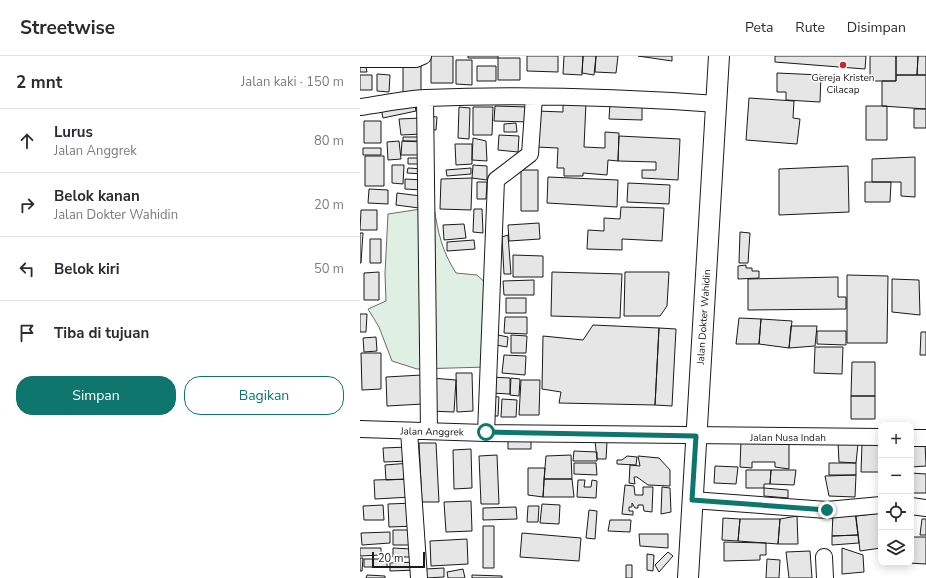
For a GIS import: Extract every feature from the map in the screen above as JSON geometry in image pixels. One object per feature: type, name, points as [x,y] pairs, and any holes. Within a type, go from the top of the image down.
[{"type":"street","points":[[360,59],[416,59],[423,56]]},
{"type":"street","name":"Jalan Dokter Wahidin","points":[[688,578],[719,56]]},
{"type":"street","points":[[486,432],[496,180],[530,154],[534,97]]},
{"type":"street","points":[[360,107],[425,98],[534,97],[664,100],[717,104]]},
{"type":"street","points":[[425,98],[429,431]]},
{"type":"street","name":"Jalan Anggrek","points":[[360,429],[696,436]]},
{"type":"street","points":[[409,431],[419,578]]},
{"type":"street","name":"Jalan Nusa Indah","points":[[696,436],[878,437]]},
{"type":"street","points":[[914,438],[926,438]]},
{"type":"street","points":[[692,500],[827,510],[878,506]]},
{"type":"street","points":[[914,506],[926,508]]},
{"type":"street","points":[[824,556],[825,578]]},
{"type":"green space","points":[[434,207],[441,242],[456,273],[477,275],[493,290],[487,367],[417,369],[392,361],[379,327],[368,309],[386,301],[385,274],[388,214]]},
{"type":"building","points":[[431,56],[453,56],[453,83],[431,83]]},
{"type":"building","points":[[468,56],[498,56],[498,58],[468,58]]},
{"type":"building","points":[[527,56],[558,56],[558,72],[527,71]]},
{"type":"building","points":[[564,56],[583,56],[582,75],[563,74]]},
{"type":"building","points":[[583,56],[596,56],[594,75],[582,73]]},
{"type":"building","points":[[596,56],[618,56],[616,73],[595,72]]},
{"type":"building","points":[[638,56],[672,56],[672,61]]},
{"type":"building","name":"Gereja Kristen Cilacap","points":[[775,56],[866,56],[865,69],[775,62]]},
{"type":"building","points":[[870,56],[896,56],[896,81],[870,81]]},
{"type":"building","points":[[896,56],[918,56],[917,75],[896,75]]},
{"type":"building","points":[[918,56],[926,56],[926,75],[917,75]]},
{"type":"building","points":[[498,58],[520,58],[520,80],[498,80]]},
{"type":"building","points":[[456,60],[472,60],[472,85],[456,84]]},
{"type":"building","points":[[365,63],[367,72],[360,72],[360,64]]},
{"type":"building","points":[[403,65],[421,65],[421,94],[403,94]]},
{"type":"building","points":[[477,66],[496,66],[496,81],[477,81]]},
{"type":"building","points":[[777,73],[821,75],[820,102],[786,100],[786,92],[777,92]]},
{"type":"building","points":[[377,74],[390,75],[389,92],[377,91]]},
{"type":"building","points":[[360,75],[372,75],[372,90],[360,90]]},
{"type":"building","points":[[896,75],[926,75],[926,109],[882,106],[882,81],[896,81]]},
{"type":"building","points":[[749,98],[794,101],[793,118],[800,119],[797,144],[746,140]]},
{"type":"building","points":[[414,101],[416,111],[383,118],[381,108]]},
{"type":"building","points":[[563,101],[586,102],[584,147],[605,148],[605,132],[619,133],[618,161],[608,160],[607,175],[583,173],[583,176],[564,176],[564,168],[557,168],[558,148],[536,147],[537,111],[563,112]]},
{"type":"building","points":[[610,103],[642,104],[642,120],[609,119]]},
{"type":"building","points":[[495,106],[529,107],[529,122],[494,121]]},
{"type":"building","points":[[866,106],[887,106],[887,140],[866,140]]},
{"type":"building","points":[[459,107],[470,108],[469,139],[458,138]]},
{"type":"building","points":[[473,107],[493,107],[492,135],[473,135]]},
{"type":"building","points":[[914,109],[926,109],[926,128],[914,128]]},
{"type":"building","points":[[430,116],[437,117],[436,130],[430,130]]},
{"type":"building","points":[[421,118],[422,134],[401,135],[399,119]]},
{"type":"building","points":[[364,121],[381,121],[381,143],[364,143]]},
{"type":"building","points":[[516,123],[517,132],[504,132],[504,124]]},
{"type":"building","points":[[499,135],[519,136],[518,152],[498,150]]},
{"type":"building","points":[[619,136],[680,139],[678,180],[642,178],[642,170],[656,170],[656,162],[618,161]]},
{"type":"building","points":[[403,137],[420,137],[420,141],[403,141]]},
{"type":"building","points":[[473,138],[486,141],[487,161],[472,160]]},
{"type":"building","points":[[399,141],[401,159],[388,160],[387,142]]},
{"type":"building","points":[[402,141],[422,142],[421,155],[401,155]]},
{"type":"building","points":[[455,144],[472,144],[472,164],[456,165]]},
{"type":"building","points":[[363,148],[381,148],[381,155],[363,155]]},
{"type":"building","points":[[365,156],[384,156],[384,186],[365,186]]},
{"type":"building","points":[[915,157],[915,197],[901,196],[901,182],[872,182],[872,159]]},
{"type":"building","points":[[408,158],[424,158],[424,164],[408,164]]},
{"type":"building","points":[[392,165],[404,165],[403,184],[392,183]]},
{"type":"building","points":[[473,165],[487,166],[487,180],[472,178]]},
{"type":"building","points":[[848,166],[849,212],[779,215],[779,169]]},
{"type":"building","points":[[408,168],[424,169],[423,174],[407,173]]},
{"type":"building","points":[[471,168],[471,174],[447,176],[446,170]]},
{"type":"building","points":[[521,170],[538,170],[538,211],[521,211]]},
{"type":"building","points":[[548,177],[618,180],[617,207],[547,203]]},
{"type":"building","points":[[472,178],[471,210],[440,209],[441,179]]},
{"type":"building","points":[[405,179],[423,180],[422,190],[405,189]]},
{"type":"building","points":[[477,182],[487,182],[486,199],[477,199]]},
{"type":"building","points":[[865,182],[891,182],[890,202],[865,202]]},
{"type":"building","points":[[628,183],[670,185],[669,204],[627,202]]},
{"type":"building","points":[[369,189],[388,190],[388,204],[368,203]]},
{"type":"building","points":[[397,193],[421,196],[419,208],[396,205]]},
{"type":"building","points":[[621,207],[664,208],[662,241],[622,239],[622,250],[587,249],[588,230],[604,231],[604,218],[620,219]]},
{"type":"building","points":[[474,209],[482,209],[483,233],[473,232]]},
{"type":"building","points":[[361,210],[377,210],[377,230],[360,230]]},
{"type":"building","points":[[539,223],[540,239],[509,241],[508,225]]},
{"type":"building","points":[[464,224],[466,238],[444,240],[443,225]]},
{"type":"building","points":[[740,232],[750,233],[748,263],[739,263]]},
{"type":"building","points":[[360,233],[363,233],[361,263],[360,263]]},
{"type":"building","points":[[508,235],[511,274],[504,274],[502,237]]},
{"type":"building","points":[[370,239],[381,239],[381,263],[370,263]]},
{"type":"building","points":[[474,240],[475,249],[447,251],[447,242]]},
{"type":"building","points":[[513,255],[543,256],[543,277],[513,277]]},
{"type":"building","points":[[746,265],[746,268],[752,268],[752,271],[759,271],[759,278],[738,279],[738,266]]},
{"type":"building","points":[[379,272],[379,300],[364,300],[364,273]]},
{"type":"building","points":[[552,272],[622,274],[620,318],[551,316]]},
{"type":"building","points":[[625,272],[669,272],[667,306],[660,316],[624,316]]},
{"type":"building","points":[[847,275],[888,276],[887,343],[847,343]]},
{"type":"building","points":[[838,277],[838,297],[846,297],[846,309],[748,310],[748,279]]},
{"type":"building","points":[[892,279],[919,280],[920,315],[892,312]]},
{"type":"building","points":[[534,280],[534,295],[504,295],[503,281]]},
{"type":"building","points":[[506,298],[526,298],[526,313],[506,313]]},
{"type":"building","points":[[360,314],[367,314],[366,332],[360,332]]},
{"type":"building","points":[[505,317],[527,317],[527,334],[504,333]]},
{"type":"building","points":[[739,318],[761,319],[759,344],[736,344]]},
{"type":"building","points":[[761,319],[792,321],[789,348],[759,344]]},
{"type":"building","points":[[593,325],[659,328],[655,405],[559,403],[561,392],[542,389],[543,336],[583,340]]},
{"type":"building","points":[[791,326],[817,326],[815,346],[789,348]]},
{"type":"building","points":[[659,328],[676,329],[672,406],[655,405]]},
{"type":"building","points":[[817,331],[846,331],[846,345],[817,344]]},
{"type":"building","points":[[921,332],[926,332],[926,355],[920,355]]},
{"type":"building","points":[[498,335],[508,337],[507,347],[496,345]]},
{"type":"building","points":[[511,335],[527,336],[526,353],[511,353]]},
{"type":"building","points":[[376,337],[377,351],[364,352],[363,338]]},
{"type":"building","points":[[815,347],[843,347],[842,374],[814,373]]},
{"type":"building","points":[[361,353],[381,353],[381,389],[362,390]]},
{"type":"building","points":[[504,355],[526,356],[525,375],[502,373]]},
{"type":"building","points":[[852,362],[875,362],[875,396],[851,396]]},
{"type":"building","points":[[456,373],[472,373],[473,411],[457,412]]},
{"type":"building","points":[[422,375],[423,404],[387,406],[386,377]]},
{"type":"building","points":[[491,377],[510,378],[510,394],[491,393]]},
{"type":"building","points":[[431,378],[456,380],[454,412],[429,411]]},
{"type":"building","points":[[511,378],[520,379],[519,396],[510,395]]},
{"type":"building","points":[[521,380],[540,380],[539,415],[519,415]]},
{"type":"building","points":[[490,396],[499,397],[498,416],[489,416]]},
{"type":"building","points":[[851,396],[875,396],[875,419],[851,419]]},
{"type":"building","points":[[502,399],[517,400],[516,417],[501,417]]},
{"type":"building","points":[[508,437],[531,437],[531,449],[508,449]]},
{"type":"building","points":[[741,440],[789,440],[789,469],[775,467],[775,462],[752,462],[752,468],[740,467]]},
{"type":"building","points":[[595,441],[607,442],[606,459],[597,459]]},
{"type":"building","points":[[838,442],[858,444],[856,463],[839,462]]},
{"type":"building","points":[[914,442],[925,442],[926,466],[914,467]]},
{"type":"building","points":[[419,443],[436,443],[439,502],[422,502]]},
{"type":"building","points":[[862,444],[878,444],[878,472],[861,472]]},
{"type":"building","points":[[408,447],[409,461],[384,462],[383,448]]},
{"type":"building","points":[[471,449],[472,488],[454,489],[453,450]]},
{"type":"building","points":[[574,451],[597,452],[597,461],[573,461]]},
{"type":"building","points":[[497,455],[499,504],[481,504],[479,456]]},
{"type":"building","points":[[571,455],[572,479],[544,479],[546,456]]},
{"type":"building","points":[[627,456],[637,457],[636,465],[617,464],[617,460],[622,460]]},
{"type":"building","points":[[638,456],[659,458],[670,470],[670,486],[648,485],[637,477],[634,477],[635,484],[629,483],[630,465],[640,466]]},
{"type":"building","points":[[410,463],[410,479],[386,480],[385,465]]},
{"type":"building","points":[[574,463],[596,463],[597,475],[574,474]]},
{"type":"building","points":[[829,463],[856,463],[856,475],[829,475]]},
{"type":"building","points":[[715,466],[738,467],[736,484],[714,483]]},
{"type":"building","points":[[528,468],[545,468],[543,497],[528,495]]},
{"type":"building","points":[[746,470],[771,470],[770,484],[764,484],[764,488],[746,488]]},
{"type":"building","points":[[771,470],[796,470],[794,485],[770,484]]},
{"type":"building","points":[[914,473],[926,474],[926,493],[914,493]]},
{"type":"building","points":[[856,475],[855,497],[829,496],[825,476]]},
{"type":"building","points":[[410,479],[411,497],[375,499],[374,480]]},
{"type":"building","points":[[544,479],[572,479],[574,497],[543,497]]},
{"type":"building","points":[[578,480],[585,480],[584,487],[591,487],[592,480],[597,481],[596,498],[577,497]]},
{"type":"building","points":[[625,485],[634,486],[635,495],[643,495],[643,487],[653,487],[652,512],[644,511],[643,505],[638,505],[638,508],[635,508],[632,503],[632,507],[629,507],[629,511],[633,511],[633,515],[622,514]]},
{"type":"building","points":[[662,487],[670,488],[671,512],[661,514]]},
{"type":"building","points":[[764,488],[788,490],[788,498],[764,496]]},
{"type":"building","points":[[471,501],[472,531],[446,532],[444,502]]},
{"type":"building","points":[[414,503],[415,526],[389,527],[388,504]]},
{"type":"building","points":[[542,504],[560,505],[559,524],[540,523]]},
{"type":"building","points":[[383,505],[384,520],[364,520],[363,506]]},
{"type":"building","points":[[528,506],[539,506],[538,522],[527,522]]},
{"type":"building","points":[[516,507],[517,519],[483,520],[483,508]]},
{"type":"building","points":[[589,510],[597,511],[595,539],[586,538]]},
{"type":"building","points":[[833,512],[855,512],[858,535],[832,536]]},
{"type":"building","points":[[878,513],[878,548],[860,551],[856,516]]},
{"type":"building","points":[[797,516],[798,544],[778,544],[780,519]]},
{"type":"building","points":[[723,518],[740,519],[738,541],[722,540]]},
{"type":"building","points":[[740,519],[780,519],[778,544],[738,541]]},
{"type":"building","points":[[922,519],[926,519],[926,535],[920,535]]},
{"type":"building","points":[[610,520],[631,520],[630,532],[608,531]]},
{"type":"building","points":[[483,526],[494,526],[494,568],[483,568]]},
{"type":"building","points":[[393,530],[417,530],[417,545],[393,545]]},
{"type":"building","points":[[390,532],[390,543],[362,545],[361,533]]},
{"type":"building","points":[[522,533],[581,538],[579,561],[520,557]]},
{"type":"building","points":[[639,534],[668,534],[668,548],[640,546]]},
{"type":"building","points":[[858,535],[859,543],[832,545],[832,536]]},
{"type":"building","points":[[914,537],[926,537],[926,564],[914,563]]},
{"type":"building","points":[[467,539],[468,564],[431,566],[430,541]]},
{"type":"building","points":[[724,542],[766,543],[766,555],[760,555],[760,560],[724,561]]},
{"type":"building","points":[[360,548],[381,548],[381,555],[360,556]]},
{"type":"building","points":[[393,548],[412,549],[412,557],[393,557]]},
{"type":"building","points":[[842,548],[863,555],[864,572],[842,574]]},
{"type":"building","points":[[810,551],[812,578],[789,578],[786,552]]},
{"type":"building","points":[[668,552],[673,556],[659,572],[655,565]]},
{"type":"building","points":[[647,554],[654,555],[653,571],[647,570]]},
{"type":"building","points":[[360,558],[363,558],[362,571],[360,571]]},
{"type":"building","points":[[364,559],[387,559],[387,567],[364,567]]},
{"type":"building","points":[[767,559],[780,560],[779,578],[766,578]]},
{"type":"building","points":[[417,562],[417,570],[390,571],[390,563]]},
{"type":"building","points":[[626,565],[632,565],[632,578],[626,578]]},
{"type":"building","points":[[444,568],[444,577],[426,578],[425,569]]},
{"type":"building","points":[[463,569],[465,578],[448,578],[447,572]]},
{"type":"building","points":[[367,575],[385,576],[385,578],[366,578]]},
{"type":"building","points":[[472,575],[502,576],[502,578],[472,578]]},
{"type":"place","name":"Gereja Kristen Cilacap","points":[[843,65]]},
{"type":"route","points":[[486,432],[696,436],[692,500],[827,510]]}]
